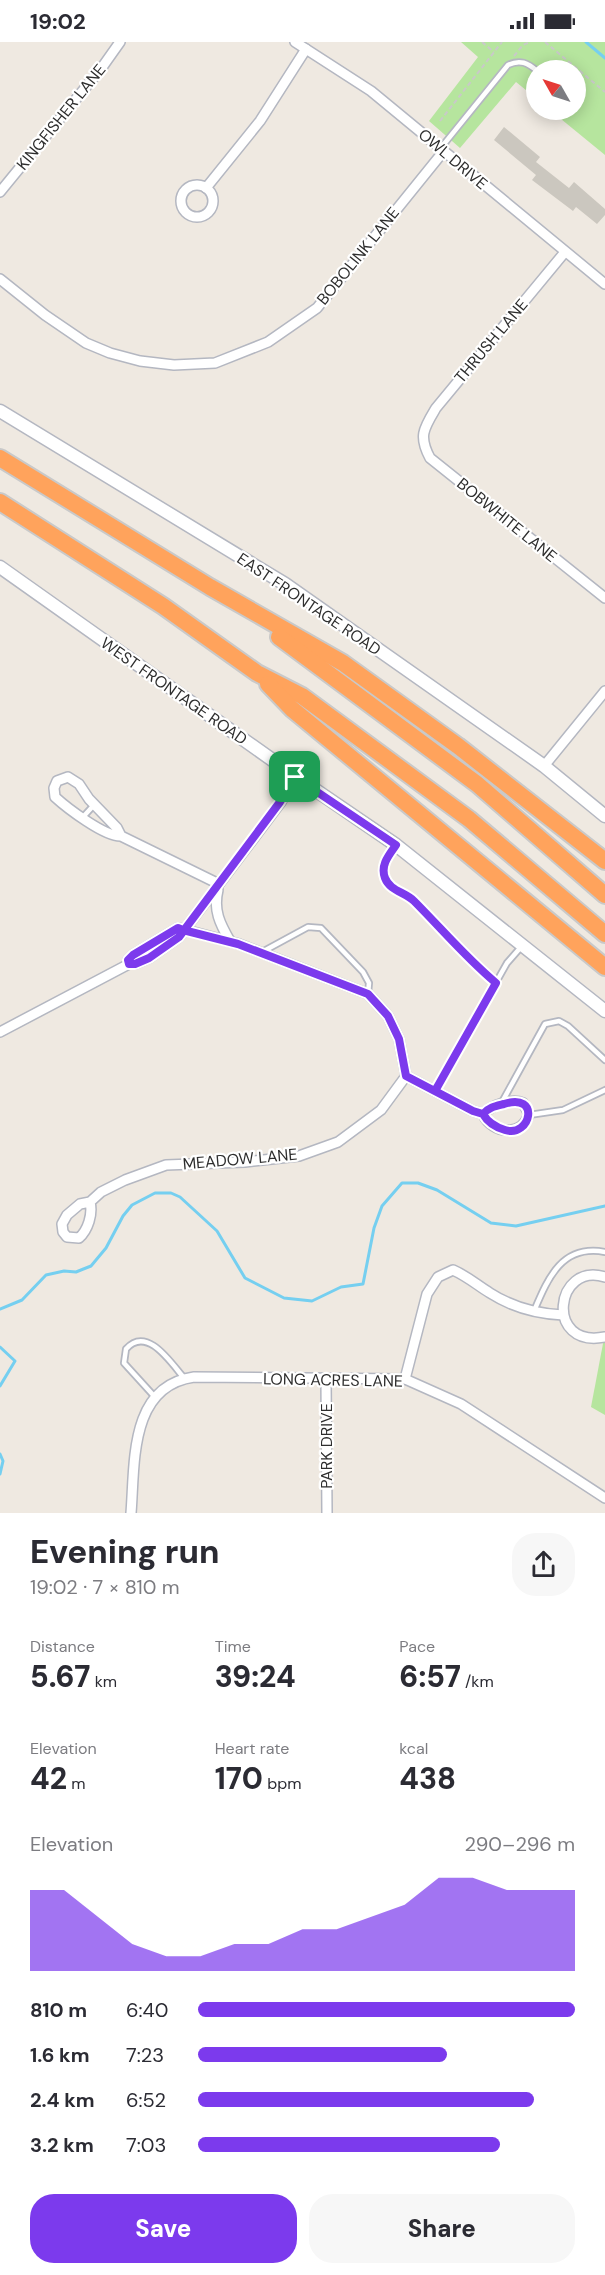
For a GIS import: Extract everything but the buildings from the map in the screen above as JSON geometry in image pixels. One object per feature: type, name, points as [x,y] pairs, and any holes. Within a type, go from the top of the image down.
[{"type":"highway","points":[[0,458],[210,586],[343,663],[458,746],[605,861]]},
{"type":"highway","points":[[0,502],[163,606],[257,673],[302,696],[470,819],[605,934]]},
{"type":"highway","points":[[210,586],[477,784],[605,895]]},
{"type":"highway","points":[[257,673],[292,709],[605,967]]},
{"type":"street","name":"KINGFISHER LANE","points":[[0,192],[120,42]]},
{"type":"street","name":"OWL DRIVE","points":[[295,42],[371,91],[605,284]]},
{"type":"street","points":[[206,188],[260,121],[306,49]]},
{"type":"street","name":"BOBOLINK LANE","points":[[0,279],[45,315],[86,343],[110,353],[140,361],[174,365],[214,363],[268,342],[317,308],[442,151]]},
{"type":"street","name":"THRUSH LANE","points":[[422,433],[436,408],[565,252]]},
{"type":"street","name":"EAST FRONTAGE ROAD","points":[[0,411],[285,584],[544,766],[605,816]]},
{"type":"street","name":"BOBWHITE LANE","points":[[422,433],[424,447],[430,458],[605,598]]},
{"type":"street","name":"WEST FRONTAGE ROAD","points":[[0,567],[295,777],[396,845],[605,1011]]},
{"type":"street","points":[[544,766],[605,691]]},
{"type":"street","points":[[121,836],[117,828],[94,805],[76,781],[68,777],[57,781],[54,788],[56,797],[104,831],[121,836],[219,884]]},
{"type":"street","points":[[1,1028],[129,964],[135,964],[154,955],[177,939],[280,802],[295,777]]},
{"type":"street","points":[[219,884],[216,910],[219,922],[230,941]]},
{"type":"street","points":[[129,964],[128,960],[133,955],[172,930],[183,930],[230,941],[368,994],[388,1016],[399,1039],[406,1076],[483,1114],[490,1123],[510,1131],[522,1126],[529,1115],[528,1109],[519,1101],[488,1109],[483,1114]]},
{"type":"street","name":"MEADOW LANE","points":[[90,1202],[101,1192],[166,1164],[245,1162],[298,1156],[339,1142],[381,1110],[406,1076]]},
{"type":"street","points":[[405,1379],[427,1293],[438,1277],[453,1270],[468,1276],[491,1294],[542,1314],[563,1315]]},
{"type":"street","points":[[605,1278],[589,1276],[579,1279],[565,1294],[563,1304],[563,1315],[574,1332],[594,1339],[605,1337]]},
{"type":"street","name":"LONG ACRES LANE","points":[[154,1396],[168,1385],[184,1378],[405,1379],[461,1404],[605,1498]]},
{"type":"street","name":"PARK DRIVE","points":[[326,1378],[327,1513]]},
{"type":"street","points":[[131,1513],[136,1453],[142,1419],[154,1396]]},
{"type":"lane","points":[[442,151],[508,65],[526,63]]},
{"type":"lane","points":[[83,817],[94,805]]},
{"type":"lane","points":[[396,845],[384,864],[385,880],[396,891],[411,898],[478,968],[496,983]]},
{"type":"lane","points":[[261,953],[308,927],[321,928],[363,972],[369,983],[368,994]]},
{"type":"lane","points":[[149,945],[154,955]]},
{"type":"lane","points":[[435,1091],[514,953],[523,945]]},
{"type":"lane","points":[[500,1105],[545,1024],[559,1021],[568,1026],[605,1060]]},
{"type":"lane","points":[[529,1115],[563,1110],[605,1090]]},
{"type":"lane","points":[[534,1311],[547,1282],[561,1263],[581,1253],[605,1252]]},
{"type":"lane","points":[[154,1396],[124,1363],[126,1349],[134,1343],[145,1341],[154,1346],[184,1378]]},
{"type":"path","points":[[482,42],[494,52]]},
{"type":"path","points":[[440,121],[502,42]]},
{"type":"path","points":[[508,65],[523,45],[530,42]]},
{"type":"path","points":[[545,42],[605,92]]},
{"type":"green space","points":[[461,42],[605,42],[605,155],[562,120],[586,120],[586,60],[526,60],[526,90],[516,82],[460,148],[429,121],[478,57]]},
{"type":"green space","points":[[605,1333],[605,1415],[591,1407]]},
{"type":"waterway","points":[[586,42],[605,58]]},
{"type":"waterway","points":[[0,1309],[22,1300],[46,1275],[64,1271],[76,1272],[91,1266],[106,1248],[123,1216],[132,1205],[155,1193],[171,1193],[180,1197],[217,1231],[245,1278],[284,1298],[312,1301],[341,1287],[363,1284],[374,1228],[382,1206],[402,1183],[418,1183],[437,1190],[491,1223],[516,1226],[605,1206]]},
{"type":"waterway","points":[[0,1347],[15,1361],[0,1386]]},
{"type":"waterway","points":[[0,1454],[3,1461],[0,1474]]},
{"type":"route","points":[[295,777],[280,802],[203,907],[183,930],[179,937],[149,958],[129,964],[128,960],[133,955],[178,928],[183,930],[230,941],[368,994],[388,1016],[399,1039],[406,1076],[473,1111],[483,1114],[494,1125],[507,1131],[519,1129],[528,1119],[529,1114],[528,1109],[521,1102],[512,1101],[488,1109],[483,1114],[435,1091],[496,983],[478,968],[411,898],[396,891],[385,880],[384,864],[396,845],[295,777]]}]
